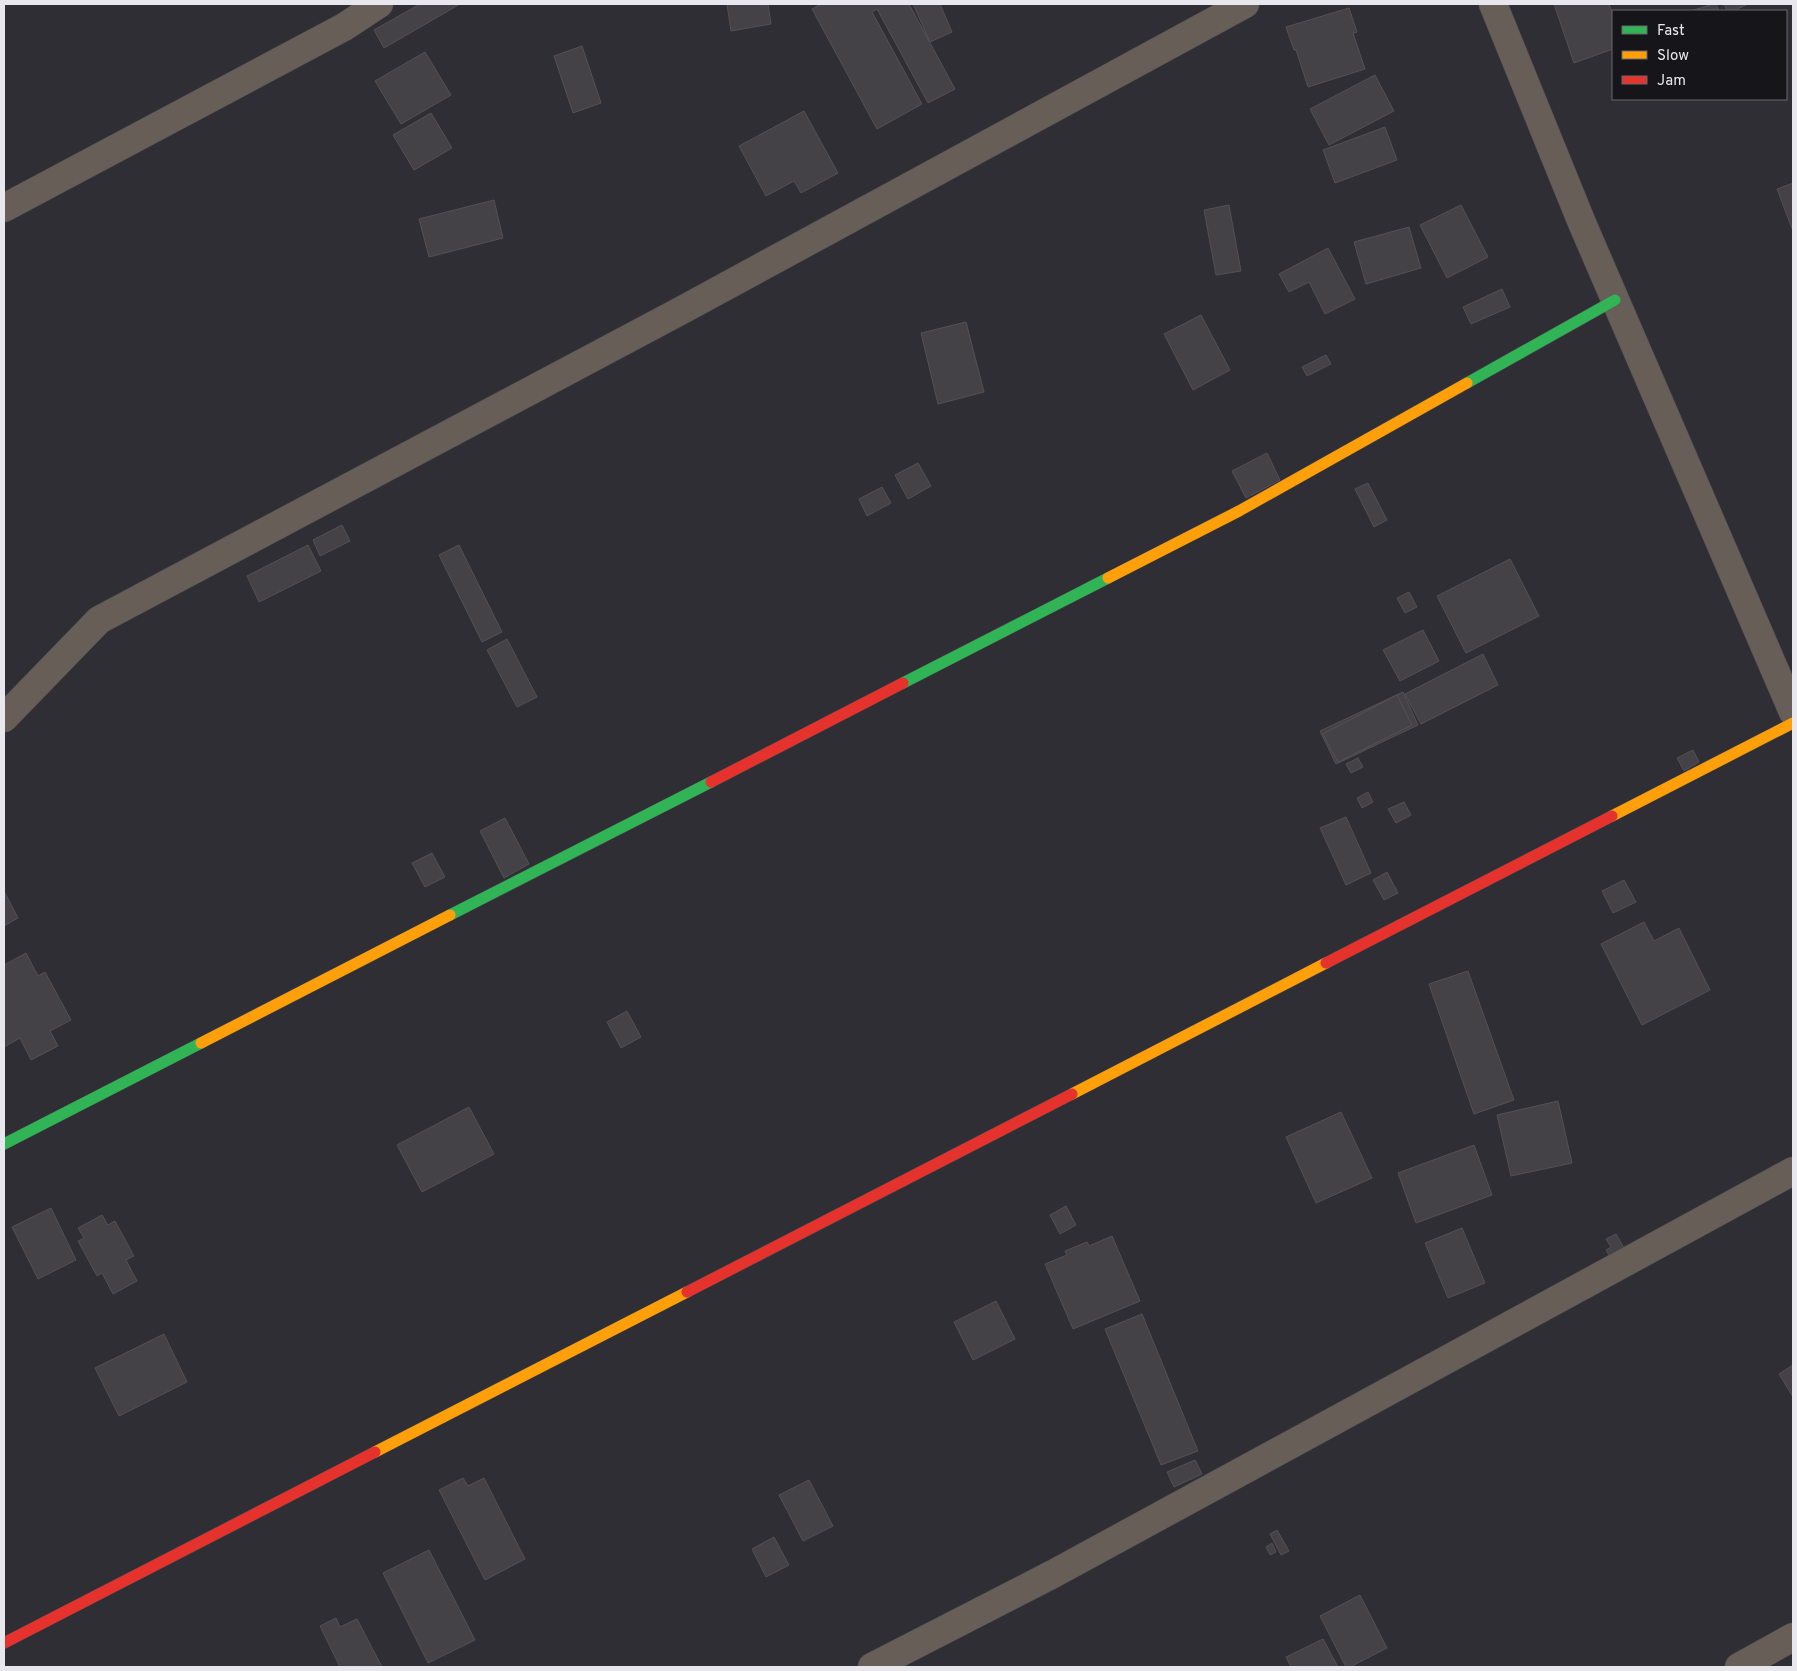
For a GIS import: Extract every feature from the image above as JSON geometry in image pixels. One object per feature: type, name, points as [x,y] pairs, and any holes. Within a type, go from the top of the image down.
[{"type":"street","points":[[4,208],[344,27],[379,4]]},
{"type":"street","points":[[4,718],[99,620],[684,309],[1245,4]]},
{"type":"street","points":[[1493,4],[1582,223],[1793,712]]},
{"type":"street","points":[[4,1144],[1239,511],[1616,300]]},
{"type":"street","points":[[4,1643],[1793,723]]},
{"type":"street","points":[[872,1667],[1053,1574],[1793,1171]]},
{"type":"street","points":[[1738,1667],[1793,1638]]},
{"type":"building","points":[[420,4],[460,4],[384,48],[374,30]]},
{"type":"building","points":[[727,4],[768,4],[771,24],[731,31]]},
{"type":"building","points":[[821,4],[909,4],[955,89],[928,103],[877,9],[872,12],[922,104],[877,129],[812,9]]},
{"type":"building","points":[[913,4],[940,4],[952,32],[930,42]]},
{"type":"building","points":[[1554,4],[1609,4],[1612,12],[1612,49],[1574,63]]},
{"type":"building","points":[[1716,4],[1719,10],[1694,10]]},
{"type":"building","points":[[1724,4],[1748,4],[1735,10],[1727,10]]},
{"type":"building","points":[[1349,8],[1357,32],[1353,33],[1365,69],[1308,87],[1286,27]]},
{"type":"building","points":[[582,46],[601,103],[573,113],[554,56]]},
{"type":"building","points":[[425,52],[451,95],[401,124],[375,81]]},
{"type":"building","points":[[1375,75],[1394,111],[1329,145],[1310,109]]},
{"type":"building","points":[[804,111],[838,173],[801,193],[794,181],[766,196],[739,146]]},
{"type":"building","points":[[431,113],[452,148],[414,170],[393,135]]},
{"type":"building","points":[[1385,127],[1397,160],[1335,183],[1323,150]]},
{"type":"building","points":[[1793,183],[1793,231],[1777,189]]},
{"type":"building","points":[[494,200],[503,238],[429,257],[419,219]]},
{"type":"building","points":[[1229,205],[1241,271],[1216,275],[1204,210]]},
{"type":"building","points":[[1461,205],[1488,257],[1447,278],[1420,225]]},
{"type":"building","points":[[1409,227],[1421,268],[1366,284],[1354,242]]},
{"type":"building","points":[[1328,248],[1355,299],[1325,314],[1309,282],[1289,292],[1279,274]]},
{"type":"building","points":[[1502,289],[1510,307],[1471,324],[1463,307]]},
{"type":"building","points":[[1201,315],[1230,370],[1193,390],[1164,334]]},
{"type":"building","points":[[966,322],[984,392],[938,404],[921,333]]},
{"type":"building","points":[[1326,355],[1331,364],[1307,376],[1302,367]]},
{"type":"building","points":[[1267,453],[1280,480],[1246,498],[1232,471]]},
{"type":"building","points":[[918,463],[931,486],[908,499],[895,475]]},
{"type":"building","points":[[1368,483],[1387,520],[1374,527],[1355,489]]},
{"type":"building","points":[[882,487],[891,503],[867,516],[859,499]]},
{"type":"building","points":[[342,525],[350,541],[320,556],[313,540]]},
{"type":"building","points":[[308,545],[321,571],[259,602],[247,576]]},
{"type":"building","points":[[459,545],[502,632],[482,642],[439,555]]},
{"type":"building","points":[[1510,559],[1539,616],[1466,653],[1437,596]]},
{"type":"building","points":[[1409,592],[1417,607],[1405,613],[1397,598]]},
{"type":"building","points":[[1423,630],[1439,661],[1400,681],[1383,650]]},
{"type":"building","points":[[507,639],[537,697],[517,707],[487,650]]},
{"type":"building","points":[[1483,654],[1498,685],[1421,724],[1405,694]]},
{"type":"building","points":[[1403,692],[1418,725],[1336,764],[1320,731]]},
{"type":"building","points":[[1397,695],[1412,725],[1338,762],[1323,734]]},
{"type":"building","points":[[1693,750],[1699,762],[1684,771],[1677,758]]},
{"type":"building","points":[[1358,758],[1363,767],[1351,773],[1346,764]]},
{"type":"building","points":[[1368,792],[1373,802],[1362,808],[1357,798]]},
{"type":"building","points":[[1404,802],[1411,815],[1396,823],[1388,809]]},
{"type":"building","points":[[1346,817],[1371,873],[1346,885],[1320,828]]},
{"type":"building","points":[[505,818],[529,864],[504,878],[480,831]]},
{"type":"building","points":[[432,853],[445,877],[425,887],[412,863]]},
{"type":"building","points":[[1387,872],[1398,893],[1384,900],[1373,880]]},
{"type":"building","points":[[1624,880],[1636,902],[1613,913],[1602,891]]},
{"type":"building","points":[[4,891],[18,918],[4,926]]},
{"type":"building","points":[[1644,922],[1654,941],[1679,928],[1710,990],[1642,1025],[1601,944]]},
{"type":"building","points":[[26,953],[38,976],[45,972],[71,1020],[50,1031],[58,1046],[31,1060],[20,1038],[4,1047],[4,965]]},
{"type":"building","points":[[1468,971],[1514,1100],[1474,1114],[1429,984]]},
{"type":"building","points":[[627,1011],[641,1037],[621,1048],[607,1022]]},
{"type":"building","points":[[1558,1101],[1572,1163],[1511,1176],[1497,1115]]},
{"type":"building","points":[[469,1107],[494,1154],[422,1192],[397,1145]]},
{"type":"building","points":[[1341,1112],[1372,1178],[1316,1203],[1286,1137]]},
{"type":"building","points":[[1474,1145],[1492,1195],[1416,1223],[1398,1173]]},
{"type":"building","points":[[1066,1206],[1076,1225],[1060,1234],[1050,1215]]},
{"type":"building","points":[[51,1208],[76,1260],[38,1279],[12,1227]]},
{"type":"building","points":[[102,1215],[108,1225],[115,1221],[134,1256],[126,1260],[137,1281],[113,1294],[102,1273],[97,1276],[78,1241],[84,1238],[78,1228]]},
{"type":"building","points":[[1462,1228],[1485,1283],[1448,1298],[1425,1243]]},
{"type":"building","points":[[1616,1234],[1624,1248],[1610,1257],[1606,1250],[1611,1247],[1606,1239]]},
{"type":"building","points":[[1112,1236],[1140,1301],[1073,1329],[1045,1264],[1067,1255],[1065,1251],[1087,1242],[1089,1246]]},
{"type":"building","points":[[996,1301],[1015,1339],[973,1360],[954,1322]]},
{"type":"building","points":[[1142,1314],[1198,1451],[1161,1465],[1105,1329]]},
{"type":"building","points":[[164,1334],[187,1382],[119,1416],[95,1368]]},
{"type":"building","points":[[1793,1365],[1793,1397],[1779,1374]]},
{"type":"building","points":[[1195,1460],[1202,1474],[1174,1487],[1167,1472]]},
{"type":"building","points":[[463,1478],[468,1486],[484,1478],[525,1559],[485,1580],[439,1490]]},
{"type":"building","points":[[809,1480],[833,1526],[803,1541],[779,1495]]},
{"type":"building","points":[[1277,1530],[1289,1551],[1281,1555],[1270,1534]]},
{"type":"building","points":[[774,1537],[789,1565],[766,1577],[752,1549]]},
{"type":"building","points":[[1272,1543],[1276,1552],[1270,1555],[1266,1547]]},
{"type":"building","points":[[429,1550],[475,1640],[428,1663],[383,1573]]},
{"type":"building","points":[[1360,1595],[1387,1648],[1350,1667],[1346,1667],[1320,1616]]},
{"type":"building","points":[[336,1618],[340,1627],[357,1619],[382,1667],[340,1667],[320,1626]]},
{"type":"building","points":[[1323,1639],[1338,1667],[1291,1667],[1286,1657]]},
{"type":"traffic: fast","points":[[1467,383],[1615,300]]},
{"type":"traffic: fast","points":[[903,683],[1108,578]]},
{"type":"traffic: fast","points":[[450,915],[711,782]]},
{"type":"traffic: fast","points":[[4,1144],[201,1043]]},
{"type":"traffic: slow","points":[[1108,578],[1239,511],[1467,383]]},
{"type":"traffic: slow","points":[[1612,816],[1793,723]]},
{"type":"traffic: slow","points":[[201,1043],[450,915]]},
{"type":"traffic: slow","points":[[1072,1094],[1326,963]]},
{"type":"traffic: slow","points":[[375,1452],[687,1292]]},
{"type":"traffic: jam","points":[[711,782],[903,683]]},
{"type":"traffic: jam","points":[[1326,963],[1612,816]]},
{"type":"traffic: jam","points":[[687,1292],[1072,1094]]},
{"type":"traffic: jam","points":[[4,1643],[375,1452]]}]
